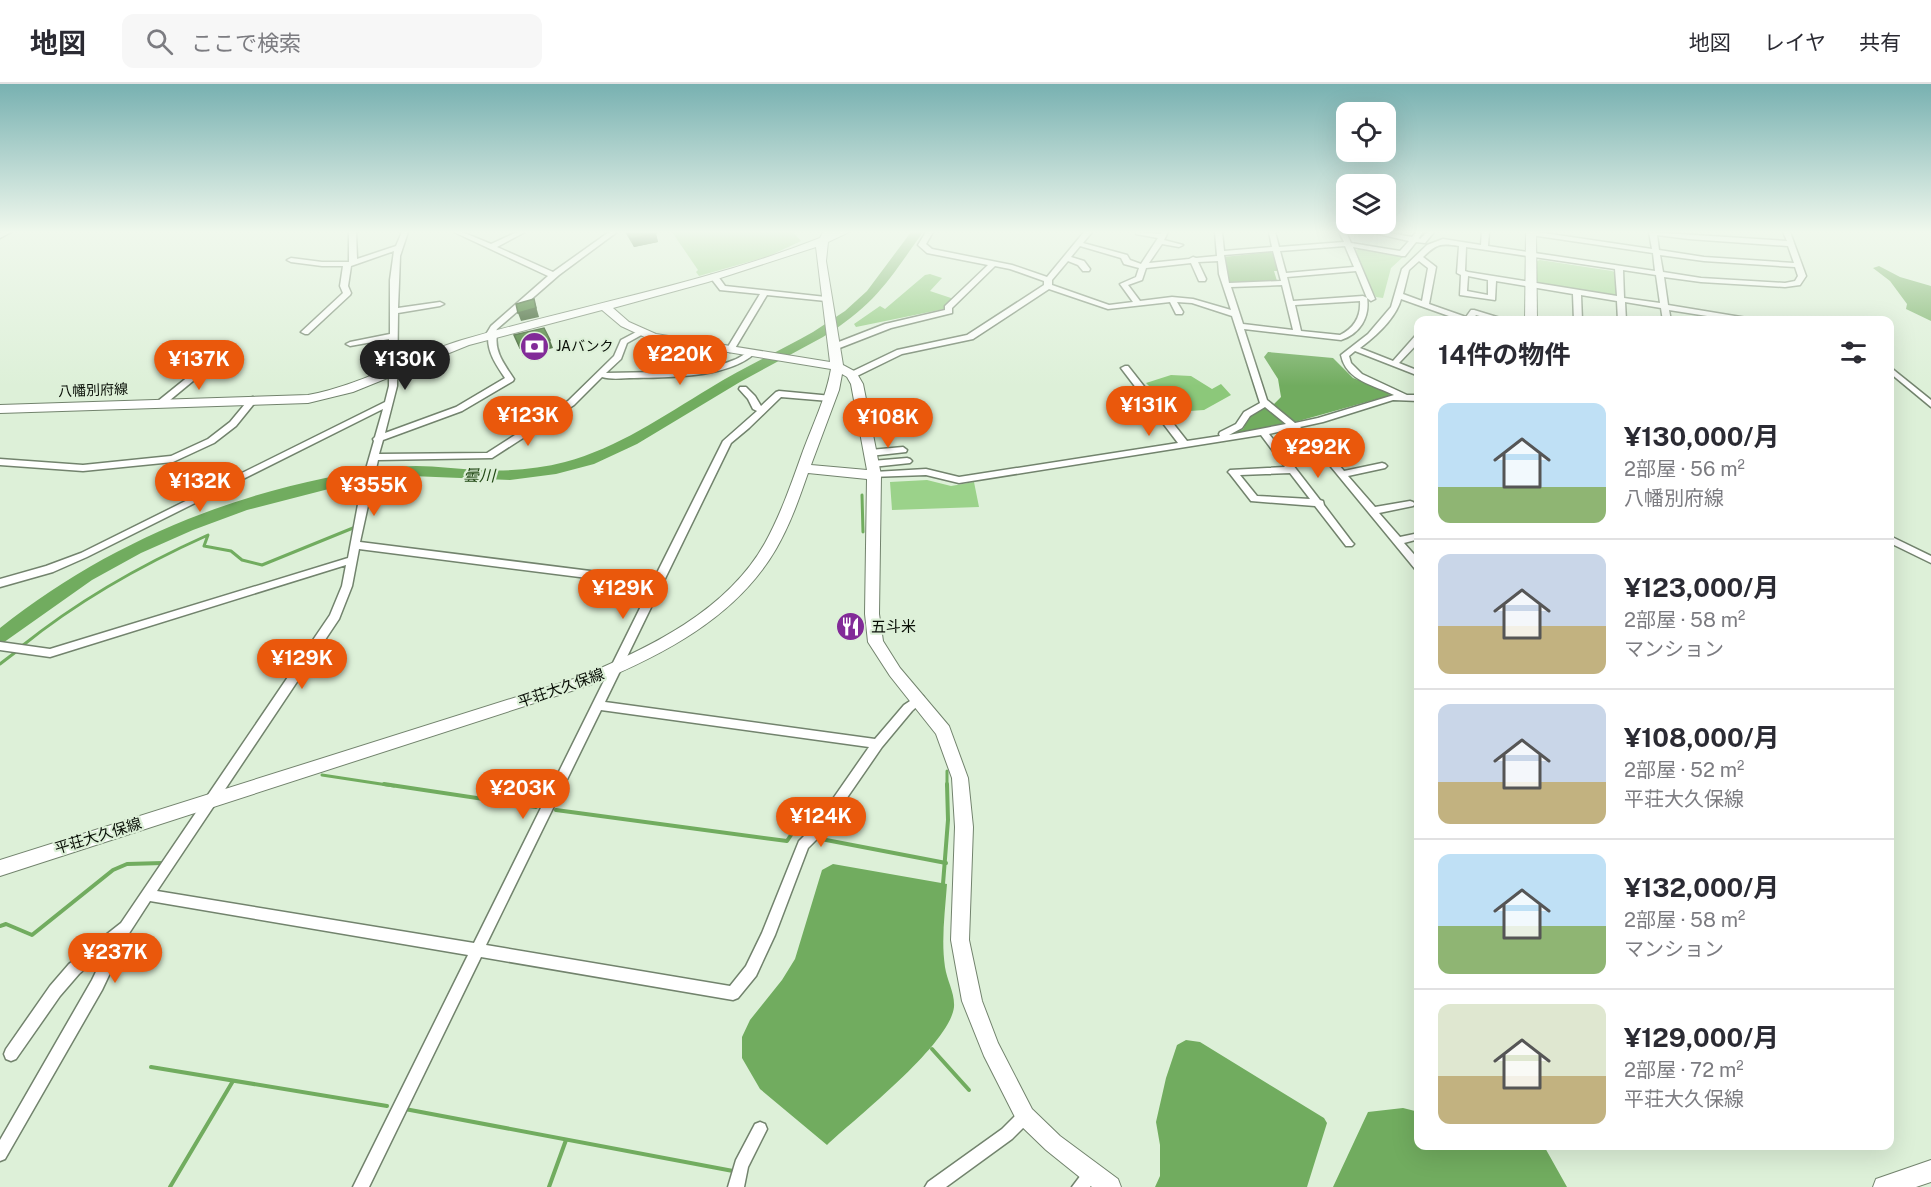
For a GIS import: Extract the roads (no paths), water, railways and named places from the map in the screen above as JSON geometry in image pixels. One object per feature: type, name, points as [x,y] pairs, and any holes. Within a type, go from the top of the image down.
[{"type":"main road","name":"八幡別府線","points":[[0,409],[308,399],[335,394],[450,347],[690,283]]},
{"type":"main road","name":"平荘大久保線","points":[[0,868],[550,693],[615,669],[666,644],[697,624],[746,580],[775,539],[829,398],[844,371],[834,346],[824,283]]},
{"type":"main road","points":[[1530,284],[1531,316]]},
{"type":"main road","points":[[605,307],[613,315],[641,333],[662,339],[790,359],[844,371],[861,395],[872,464],[873,632],[880,652],[943,730],[952,750],[964,796],[960,940],[970,992],[991,1049],[1025,1116],[1053,1143],[1110,1187]]},
{"type":"main road","points":[[803,468],[872,464]]},
{"type":"main road","points":[[1884,1187],[1931,1171]]},
{"type":"street","points":[[305,332],[347,293],[344,283]]},
{"type":"street","points":[[0,1154],[97,985],[126,927],[335,616],[347,586],[377,439],[393,386],[394,283]]},
{"type":"street","points":[[377,439],[459,409],[510,379],[494,354],[490,343],[491,336],[494,328],[544,283]]},
{"type":"street","points":[[719,283],[723,288],[826,299]]},
{"type":"street","points":[[834,346],[888,326],[949,311],[948,308],[973,283]]},
{"type":"street","points":[[844,371],[900,352],[970,337],[1047,283]]},
{"type":"street","points":[[1049,283],[1108,307],[1172,299],[1193,301],[1235,314]]},
{"type":"street","points":[[1125,283],[1138,303]]},
{"type":"street","points":[[1241,283],[1227,285],[1265,403],[1313,440],[1414,561]]},
{"type":"street","points":[[1284,283],[1298,333]]},
{"type":"street","points":[[1359,283],[1367,299]]},
{"type":"street","points":[[1240,326],[1343,338],[1361,320],[1367,299],[1362,283]]},
{"type":"street","points":[[1402,283],[1395,307],[1356,349],[1345,355],[1344,359],[1354,374],[1403,396],[1414,397]]},
{"type":"street","points":[[1425,305],[1429,283]]},
{"type":"street","points":[[1464,283],[1463,293],[1492,298],[1492,283]]},
{"type":"street","points":[[1527,283],[1724,316]]},
{"type":"street","points":[[1619,283],[1622,316]]},
{"type":"street","points":[[1661,283],[1666,316]]},
{"type":"street","points":[[1759,283],[1796,283]]},
{"type":"street","points":[[730,350],[765,292]]},
{"type":"street","points":[[1577,292],[1578,316]]},
{"type":"street","points":[[1398,295],[1455,316]]},
{"type":"street","points":[[1172,299],[1179,312]]},
{"type":"street","points":[[1291,303],[1367,299]]},
{"type":"street","points":[[394,311],[440,304]]},
{"type":"street","points":[[1436,316],[1441,311]]},
{"type":"street","points":[[1472,316],[1474,312],[1492,316]]},
{"type":"street","points":[[373,460],[489,456],[571,403],[618,357],[624,342],[641,333]]},
{"type":"street","points":[[350,344],[393,336]]},
{"type":"street","points":[[662,339],[663,373]]},
{"type":"street","points":[[1356,349],[1414,372]]},
{"type":"street","points":[[1394,364],[1414,349]]},
{"type":"street","points":[[601,374],[606,376],[673,374],[736,364],[754,354]]},
{"type":"street","points":[[161,403],[218,357]]},
{"type":"street","points":[[1125,368],[1185,445]]},
{"type":"street","points":[[1894,372],[1931,404]]},
{"type":"street","points":[[744,389],[756,407],[763,410]]},
{"type":"street","points":[[361,1187],[727,441],[776,396],[783,393],[829,398]]},
{"type":"street","points":[[872,464],[926,472],[959,480],[1296,427],[1362,405],[1403,396]]},
{"type":"street","points":[[0,462],[83,468],[173,459],[211,441],[234,424],[253,400]]},
{"type":"street","points":[[1217,440],[1220,435],[1234,430],[1247,414],[1265,403]]},
{"type":"street","points":[[0,583],[49,569],[84,555],[386,404]]},
{"type":"street","points":[[1263,432],[1320,503],[1336,533],[1349,544]]},
{"type":"street","points":[[872,464],[903,450]]},
{"type":"street","points":[[872,464],[907,461]]},
{"type":"street","points":[[1342,474],[1382,466]]},
{"type":"street","points":[[1293,470],[1233,472],[1254,499],[1320,503]]},
{"type":"street","points":[[1373,511],[1410,504]]},
{"type":"street","points":[[1398,541],[1414,537]]},
{"type":"street","points":[[1894,541],[1931,560]]},
{"type":"street","points":[[354,545],[658,583]]},
{"type":"street","points":[[0,646],[50,653],[351,560]]},
{"type":"street","points":[[148,895],[734,993],[751,971],[803,845],[818,830],[878,744],[908,708],[919,699]]},
{"type":"street","points":[[597,705],[878,744]]},
{"type":"street","points":[[11,1054],[55,991],[74,969],[117,931],[126,927]]},
{"type":"street","points":[[933,1187],[1007,1134],[1025,1116]]},
{"type":"street","points":[[736,1187],[741,1165],[760,1129]]},
{"type":"street","points":[[1080,1187],[1092,1172]]},
{"type":"waterway","name":"曇川","points":[[0,638],[40,606],[86,576],[135,549],[241,506],[295,490],[348,479],[411,471],[492,476],[519,474],[565,467],[611,451],[653,429],[735,379],[818,335],[850,314],[880,283]]},
{"type":"waterway","points":[[862,495],[863,532]]},
{"type":"waterway","points":[[22,646],[66,613],[111,584],[208,535],[204,546],[231,551],[242,560],[262,565],[353,528]]},
{"type":"waterway","points":[[0,664],[17,651]]},
{"type":"waterway","points":[[947,771],[947,784]]},
{"type":"waterway","points":[[322,775],[394,786]]},
{"type":"waterway","points":[[384,784],[536,807]]},
{"type":"waterway","points":[[945,863],[948,820],[947,784]]},
{"type":"waterway","points":[[556,810],[787,841],[791,835]]},
{"type":"waterway","points":[[821,839],[945,863]]},
{"type":"waterway","points":[[0,926],[6,924],[32,935],[113,870],[127,864],[163,863]]},
{"type":"waterway","points":[[943,884],[945,863]]},
{"type":"waterway","points":[[932,1049],[969,1090]]},
{"type":"waterway","points":[[151,1067],[387,1106]]},
{"type":"waterway","points":[[170,1187],[233,1081]]},
{"type":"waterway","points":[[405,1109],[733,1171]]},
{"type":"waterway","points":[[549,1187],[566,1140]]},
{"type":"place","name":"JAバンク","points":[[535,346]]},
{"type":"place","name":"五斗米","points":[[850,627]]}]
